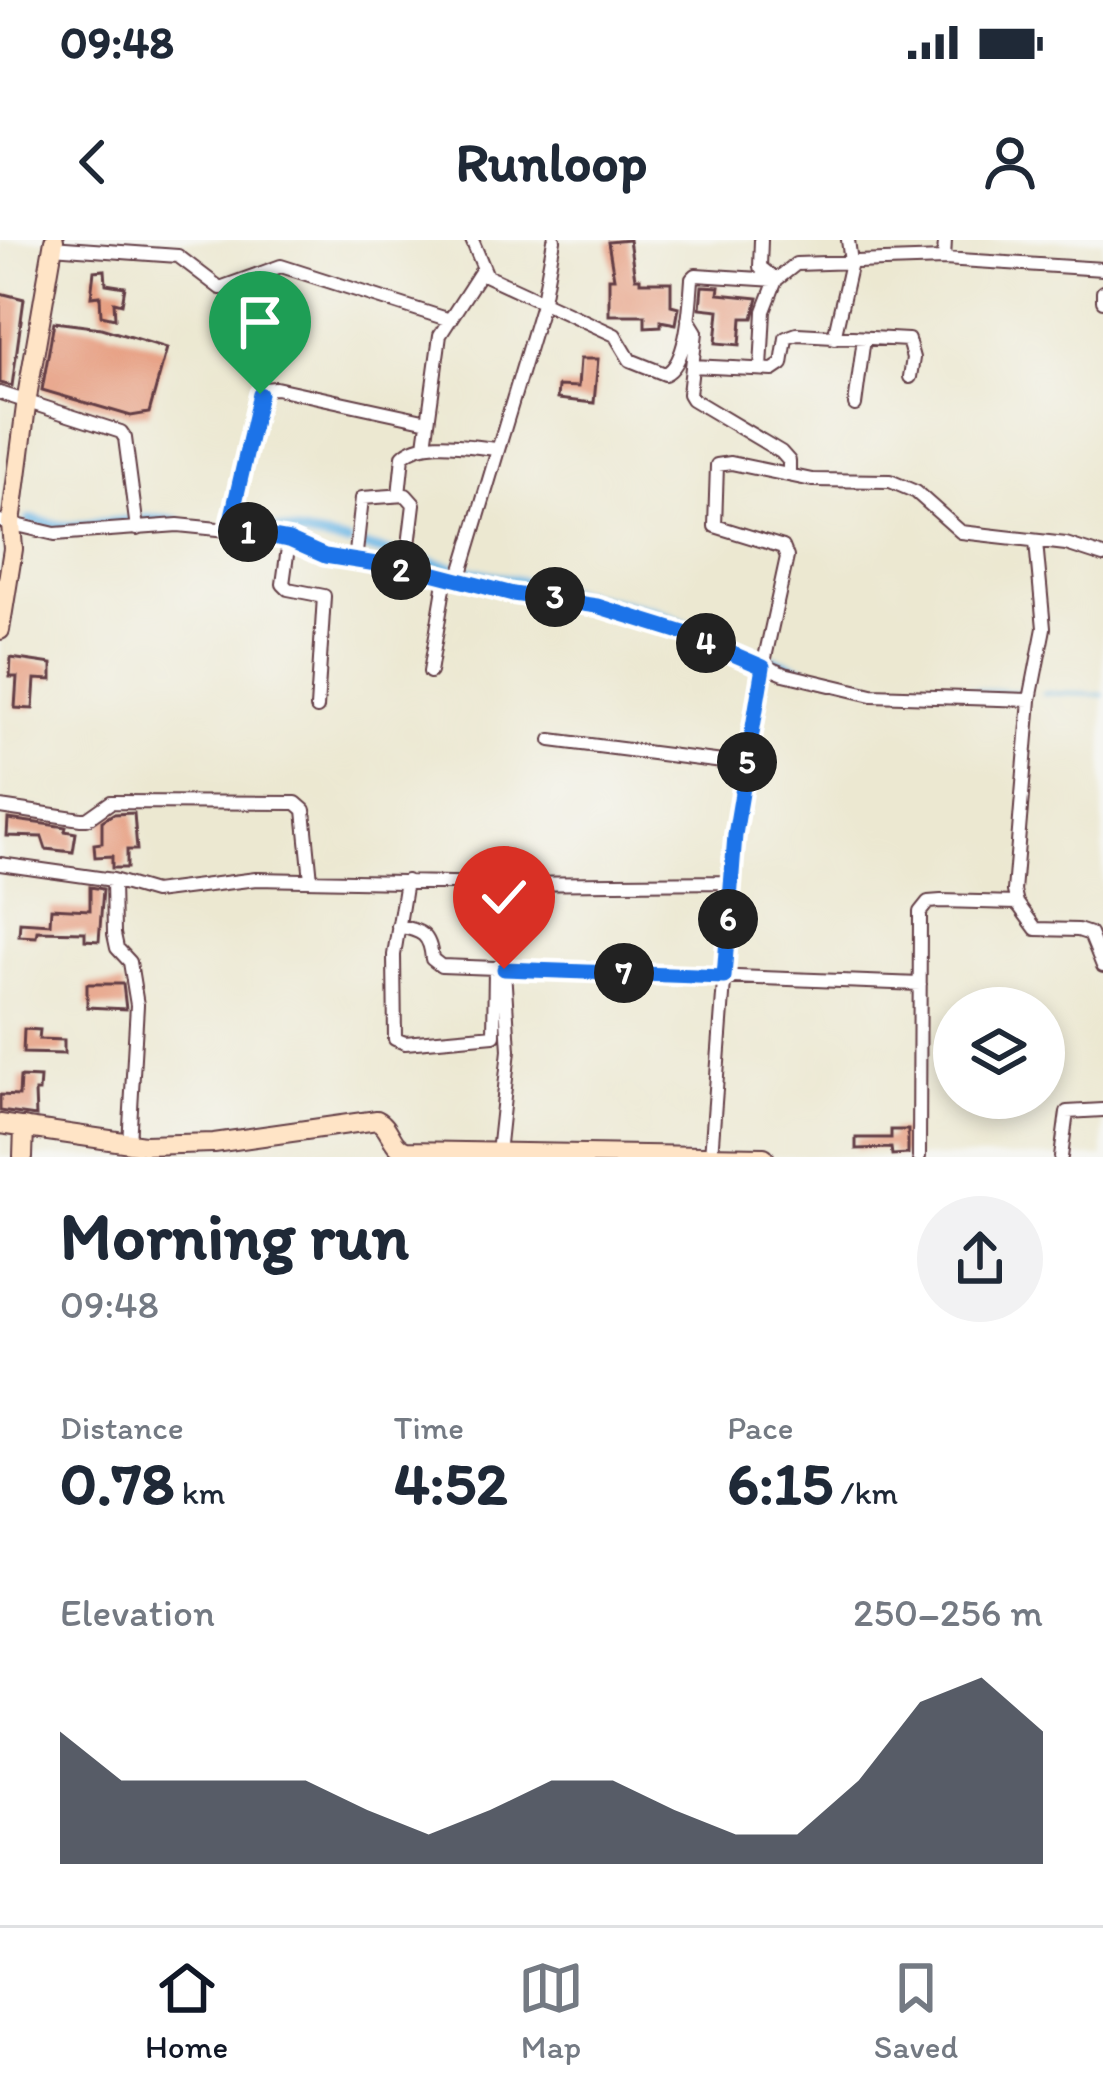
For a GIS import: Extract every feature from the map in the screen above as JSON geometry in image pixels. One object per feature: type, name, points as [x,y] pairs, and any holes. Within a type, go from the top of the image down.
[{"type":"street","points":[[472,240],[482,270],[495,280],[615,334],[630,360],[665,374],[678,364],[689,314]]},
{"type":"street","points":[[430,672],[453,578],[542,300],[554,240]]},
{"type":"street","points":[[761,240],[760,267],[776,280]]},
{"type":"street","points":[[834,338],[851,262],[848,240]]},
{"type":"street","points":[[944,260],[945,240]]},
{"type":"street","points":[[0,630],[13,549],[5,522],[53,244],[178,256],[220,287],[281,266],[447,319]]},
{"type":"street","points":[[760,369],[764,311],[776,280],[796,264],[944,260],[1103,269]]},
{"type":"street","points":[[425,445],[436,345],[447,319],[482,270]]},
{"type":"street","points":[[776,280],[696,275],[692,279],[688,322],[696,332],[689,394],[781,452],[789,460],[789,475]]},
{"type":"street","points":[[692,366],[779,368],[790,335],[908,340],[913,358],[910,377]]},
{"type":"street","points":[[855,405],[864,338]]},
{"type":"street","points":[[229,529],[263,389],[428,421]]},
{"type":"street","points":[[0,393],[121,432],[137,529]]},
{"type":"street","points":[[399,495],[403,456],[412,448],[497,449]]},
{"type":"street","points":[[719,1156],[731,882],[746,765],[787,551],[715,526],[714,470],[724,463],[830,481],[890,481],[916,492],[961,532],[1066,544],[1103,556]]},
{"type":"street","points":[[355,562],[362,498],[406,495],[414,504],[406,570]]},
{"type":"street","points":[[5,522],[56,534],[178,526],[229,529],[289,540],[325,556],[597,606],[687,634],[763,667],[872,695],[1030,700]]},
{"type":"street","points":[[289,540],[284,584],[288,589],[324,596],[317,708]]},
{"type":"street","points":[[1036,542],[1044,628],[1030,700],[1014,863],[1017,903],[1036,929],[1090,934],[1103,966]]},
{"type":"street","points":[[551,740],[746,765]]},
{"type":"street","points":[[0,807],[81,819],[110,802],[296,803],[304,810],[310,880]]},
{"type":"street","points":[[0,865],[113,880],[154,892],[256,879],[731,882]]},
{"type":"street","points":[[113,880],[114,934],[130,962],[136,1005],[129,1144]]},
{"type":"street","points":[[406,881],[398,926],[392,1032],[400,1042],[494,1035],[500,969]]},
{"type":"street","points":[[919,1157],[923,907],[941,901],[1017,903]]},
{"type":"street","points":[[398,926],[424,933],[435,964],[920,983]]},
{"type":"street","points":[[498,1153],[508,1050],[500,969]]},
{"type":"street","points":[[1061,1157],[1067,1112],[1103,1110]]},
{"type":"street","points":[[0,1124],[167,1151],[368,1120],[384,1124],[393,1150],[764,1157]]},
{"type":"street","points":[[23,1157],[24,1127]]},
{"type":"building","points":[[629,240],[635,278],[671,282],[671,305],[679,307],[676,324],[661,321],[661,326],[645,327],[645,315],[609,315],[609,278],[614,278],[608,242]]},
{"type":"building","points":[[105,270],[106,284],[125,287],[122,304],[114,302],[115,318],[101,315],[100,296],[91,297],[94,271]]},
{"type":"building","points":[[702,286],[719,287],[718,294],[758,298],[753,318],[742,318],[740,345],[716,343],[719,310],[700,308]]},
{"type":"building","points":[[0,293],[24,299],[12,386],[0,383]]},
{"type":"building","points":[[54,322],[101,328],[167,348],[149,413],[131,416],[42,390]]},
{"type":"building","points":[[580,359],[598,359],[594,403],[557,399],[558,386],[578,387]]},
{"type":"building","points":[[11,658],[52,664],[52,680],[35,679],[33,709],[15,708],[17,677],[10,677]]},
{"type":"building","points":[[134,813],[137,850],[127,850],[127,868],[112,868],[112,856],[95,857],[94,844],[102,843],[102,821],[113,814]]},
{"type":"building","points":[[8,819],[66,827],[65,831],[76,833],[73,852],[46,849],[42,837],[7,836]]},
{"type":"building","points":[[90,887],[103,889],[99,941],[85,940],[85,932],[37,931],[36,937],[19,936],[20,922],[50,924],[51,908],[90,910]]},
{"type":"building","points":[[87,984],[123,984],[126,1009],[87,1007]]},
{"type":"building","points":[[24,1029],[40,1030],[39,1039],[64,1040],[64,1054],[23,1053]]},
{"type":"building","points":[[20,1077],[40,1078],[36,1116],[0,1111],[0,1095],[19,1096]]},
{"type":"building","points":[[891,1130],[908,1130],[908,1154],[892,1155],[891,1148],[856,1149],[856,1138],[891,1138]]},
{"type":"waterway","points":[[145,519],[177,521]]},
{"type":"waterway","points":[[30,520],[65,527],[127,521]]},
{"type":"waterway","points":[[260,527],[348,543]]},
{"type":"waterway","points":[[365,547],[399,555]]},
{"type":"waterway","points":[[416,559],[453,568]]},
{"type":"waterway","points":[[470,571],[650,610],[757,654]]},
{"type":"waterway","points":[[773,660],[805,671]]},
{"type":"waterway","points":[[805,671],[868,682]]},
{"type":"waterway","points":[[925,688],[1027,692]]},
{"type":"waterway","points":[[1042,693],[1103,695]]},
{"type":"route","points":[[260,394],[229,529],[268,534],[325,556],[597,606],[687,634],[763,667],[735,835],[724,977],[504,969]]}]
